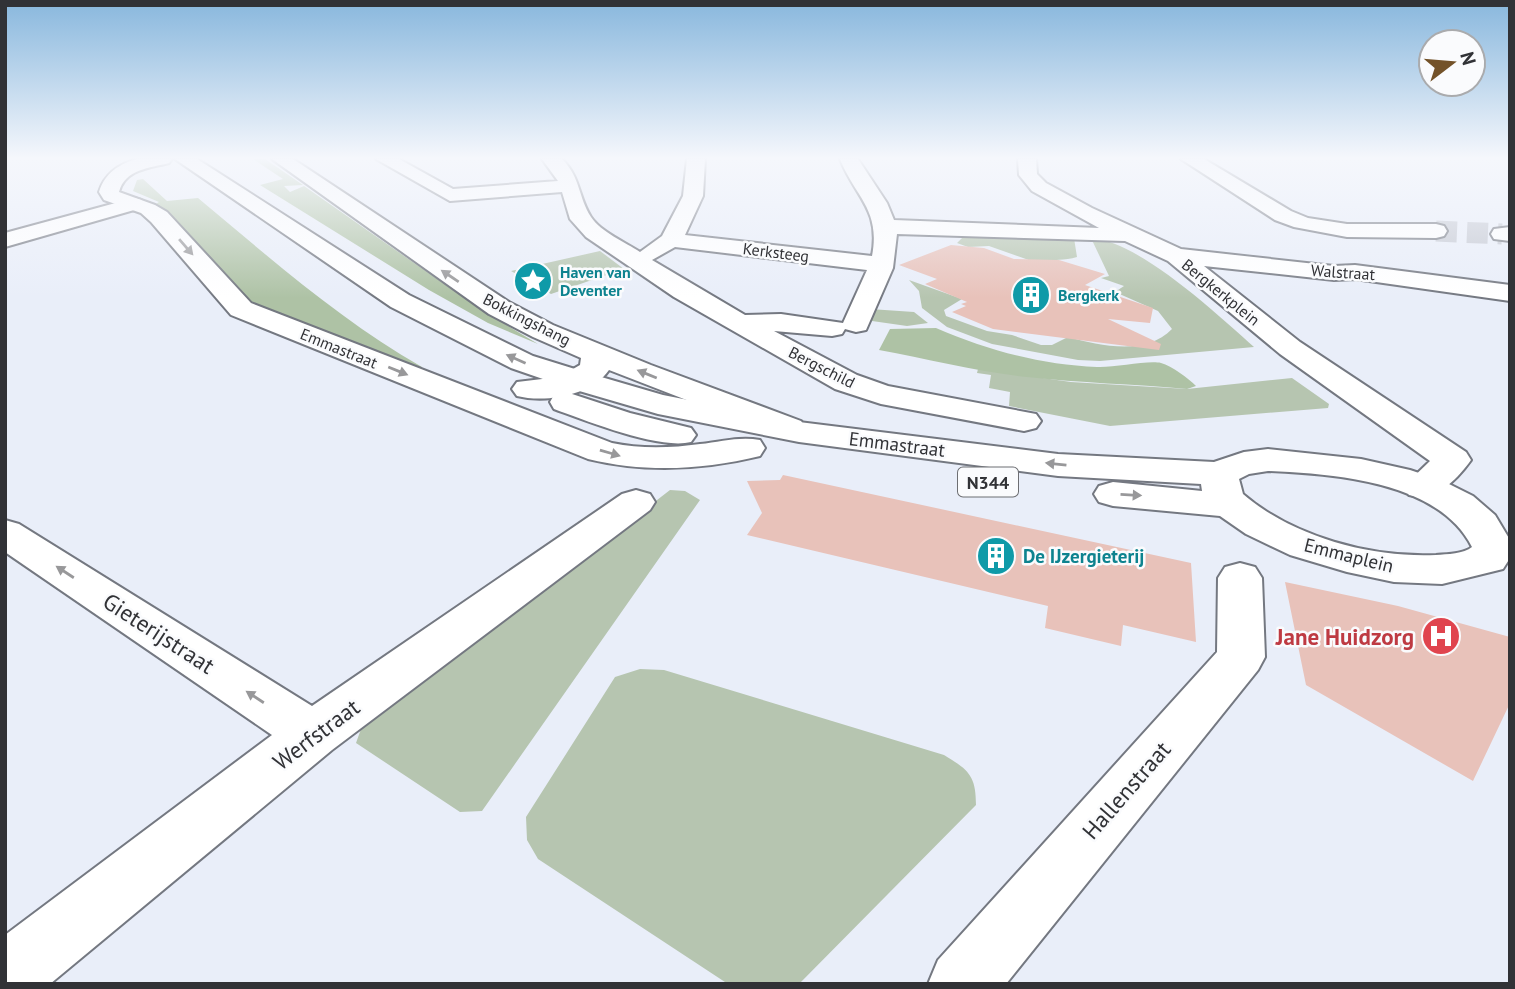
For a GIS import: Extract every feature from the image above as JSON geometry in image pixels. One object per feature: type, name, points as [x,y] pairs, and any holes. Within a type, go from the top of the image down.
[{"type":"street","points":[[5,240],[130,205]]},
{"type":"street","name":"Emmastraat","points":[[136,205],[159,217],[241,309],[601,451],[625,458],[644,480],[687,458],[747,448]]},
{"type":"street","name":"Emmastraat","points":[[252,205],[400,301],[522,362],[658,404],[799,432],[1058,465],[1226,490]]},
{"type":"street","name":"Bokkingshang","points":[[349,205],[499,308],[543,331],[699,395],[799,432]]},
{"type":"street","name":"Bergschild","points":[[576,205],[581,219],[594,232],[683,291],[795,355],[858,386],[881,394],[1024,421]]},
{"type":"street","points":[[640,261],[671,240],[688,205]]},
{"type":"street","points":[[741,323],[781,322],[844,326],[882,271],[886,227],[877,205]]},
{"type":"street","points":[[1068,205],[1129,236]]},
{"type":"street","points":[[1269,205],[1286,219],[1311,227],[1436,231]]},
{"type":"street","name":"Bergkerkplein","points":[[886,227],[925,226],[1129,236],[1176,256],[1290,348],[1453,460],[1422,487]]},
{"type":"street","name":"Kerksteeg","points":[[671,240],[881,264]]},
{"type":"street","name":"Walstraat","points":[[1176,256],[1334,273],[1355,272],[1510,293]]},
{"type":"street","name":"Emmastraat","points":[[400,301],[424,332],[447,350],[528,389],[620,421],[680,435],[747,448],[1067,492],[1164,498],[1226,490]]},
{"type":"street","points":[[580,381],[595,368],[597,352]]},
{"type":"street","name":"Emmastraat","points":[[528,389],[556,387],[580,381]]},
{"type":"street","points":[[644,480],[680,435],[658,404]]},
{"type":"street","name":"Emmaplein","points":[[1268,460],[1304,461],[1372,471],[1422,487],[1454,503],[1498,546],[1474,565],[1428,570],[1362,562],[1296,542],[1265,528],[1226,490],[1245,463],[1268,460]]},
{"type":"street","name":"Werfstraat","points":[[5,977],[313,734],[644,480]]},
{"type":"street","name":"Gieterijstraat","points":[[5,533],[313,734]]},
{"type":"street","name":"Hallenstraat","points":[[961,984],[1241,657],[1240,578]]},
{"type":"green space","points":[[154,205],[207,205],[335,309],[422,367],[416,370],[256,307],[166,212]]},
{"type":"green space","points":[[292,205],[331,205],[480,309],[538,344],[488,323],[429,290]]},
{"type":"green space","points":[[969,231],[1074,238],[1077,257],[1040,264],[989,246],[968,247],[957,243]]},
{"type":"green space","points":[[1091,238],[1110,242],[1154,265],[1199,299],[1254,347],[1100,361],[1078,360],[992,344],[947,327],[922,308],[919,291],[909,280],[962,299],[944,310],[946,316],[987,331],[1012,335],[1041,345],[1052,345],[1068,337],[1109,346],[1136,346],[1149,343],[1172,329],[1158,311],[1115,292],[1124,286],[1101,278],[1109,276]]},
{"type":"green space","points":[[600,251],[624,269],[551,294],[511,271]]},
{"type":"green space","points":[[870,309],[914,312],[928,323],[907,326],[865,320]]},
{"type":"green space","points":[[936,328],[975,343],[1035,360],[1104,367],[1161,363],[1196,386],[1187,389],[1009,375],[879,350],[890,329]]},
{"type":"green space","points":[[978,369],[1071,382],[1187,389],[1292,378],[1329,404],[1328,408],[1110,426],[1009,406],[1010,392],[989,388],[991,375],[977,373]]},
{"type":"green space","points":[[670,490],[685,491],[700,500],[482,811],[460,812],[356,743],[361,729]]},
{"type":"green space","points":[[640,669],[664,670],[944,755],[960,765],[969,775],[975,787],[976,805],[799,984],[728,984],[538,859],[527,840],[526,817],[615,677]]},
{"type":"building","name":"Bergkerk","points":[[951,245],[984,248],[1014,259],[1059,260],[1105,274],[1085,285],[1153,308],[1150,323],[1108,319],[1161,344],[1159,350],[993,329],[952,312],[966,306],[961,304],[967,302],[925,284],[937,279],[899,265]]},
{"type":"building","name":"De IJzergieterij","points":[[783,475],[1191,563],[1196,642],[1123,625],[1121,646],[1045,628],[1048,606],[747,535],[762,513],[747,481],[780,480]]},
{"type":"building","points":[[1285,582],[1398,606],[1510,637],[1510,703],[1473,781],[1306,685]]},
{"type":"tunnel","points":[[1436,231],[1502,234]]},
{"type":"place","name":"Haven van Deventer","points":[[533,281]]},
{"type":"place","name":"Bergkerk","points":[[1031,295]]},
{"type":"place","name":"De IJzergieterij","points":[[996,556]]},
{"type":"place","name":"Jane Huidzorg","points":[[1441,636]]}]
